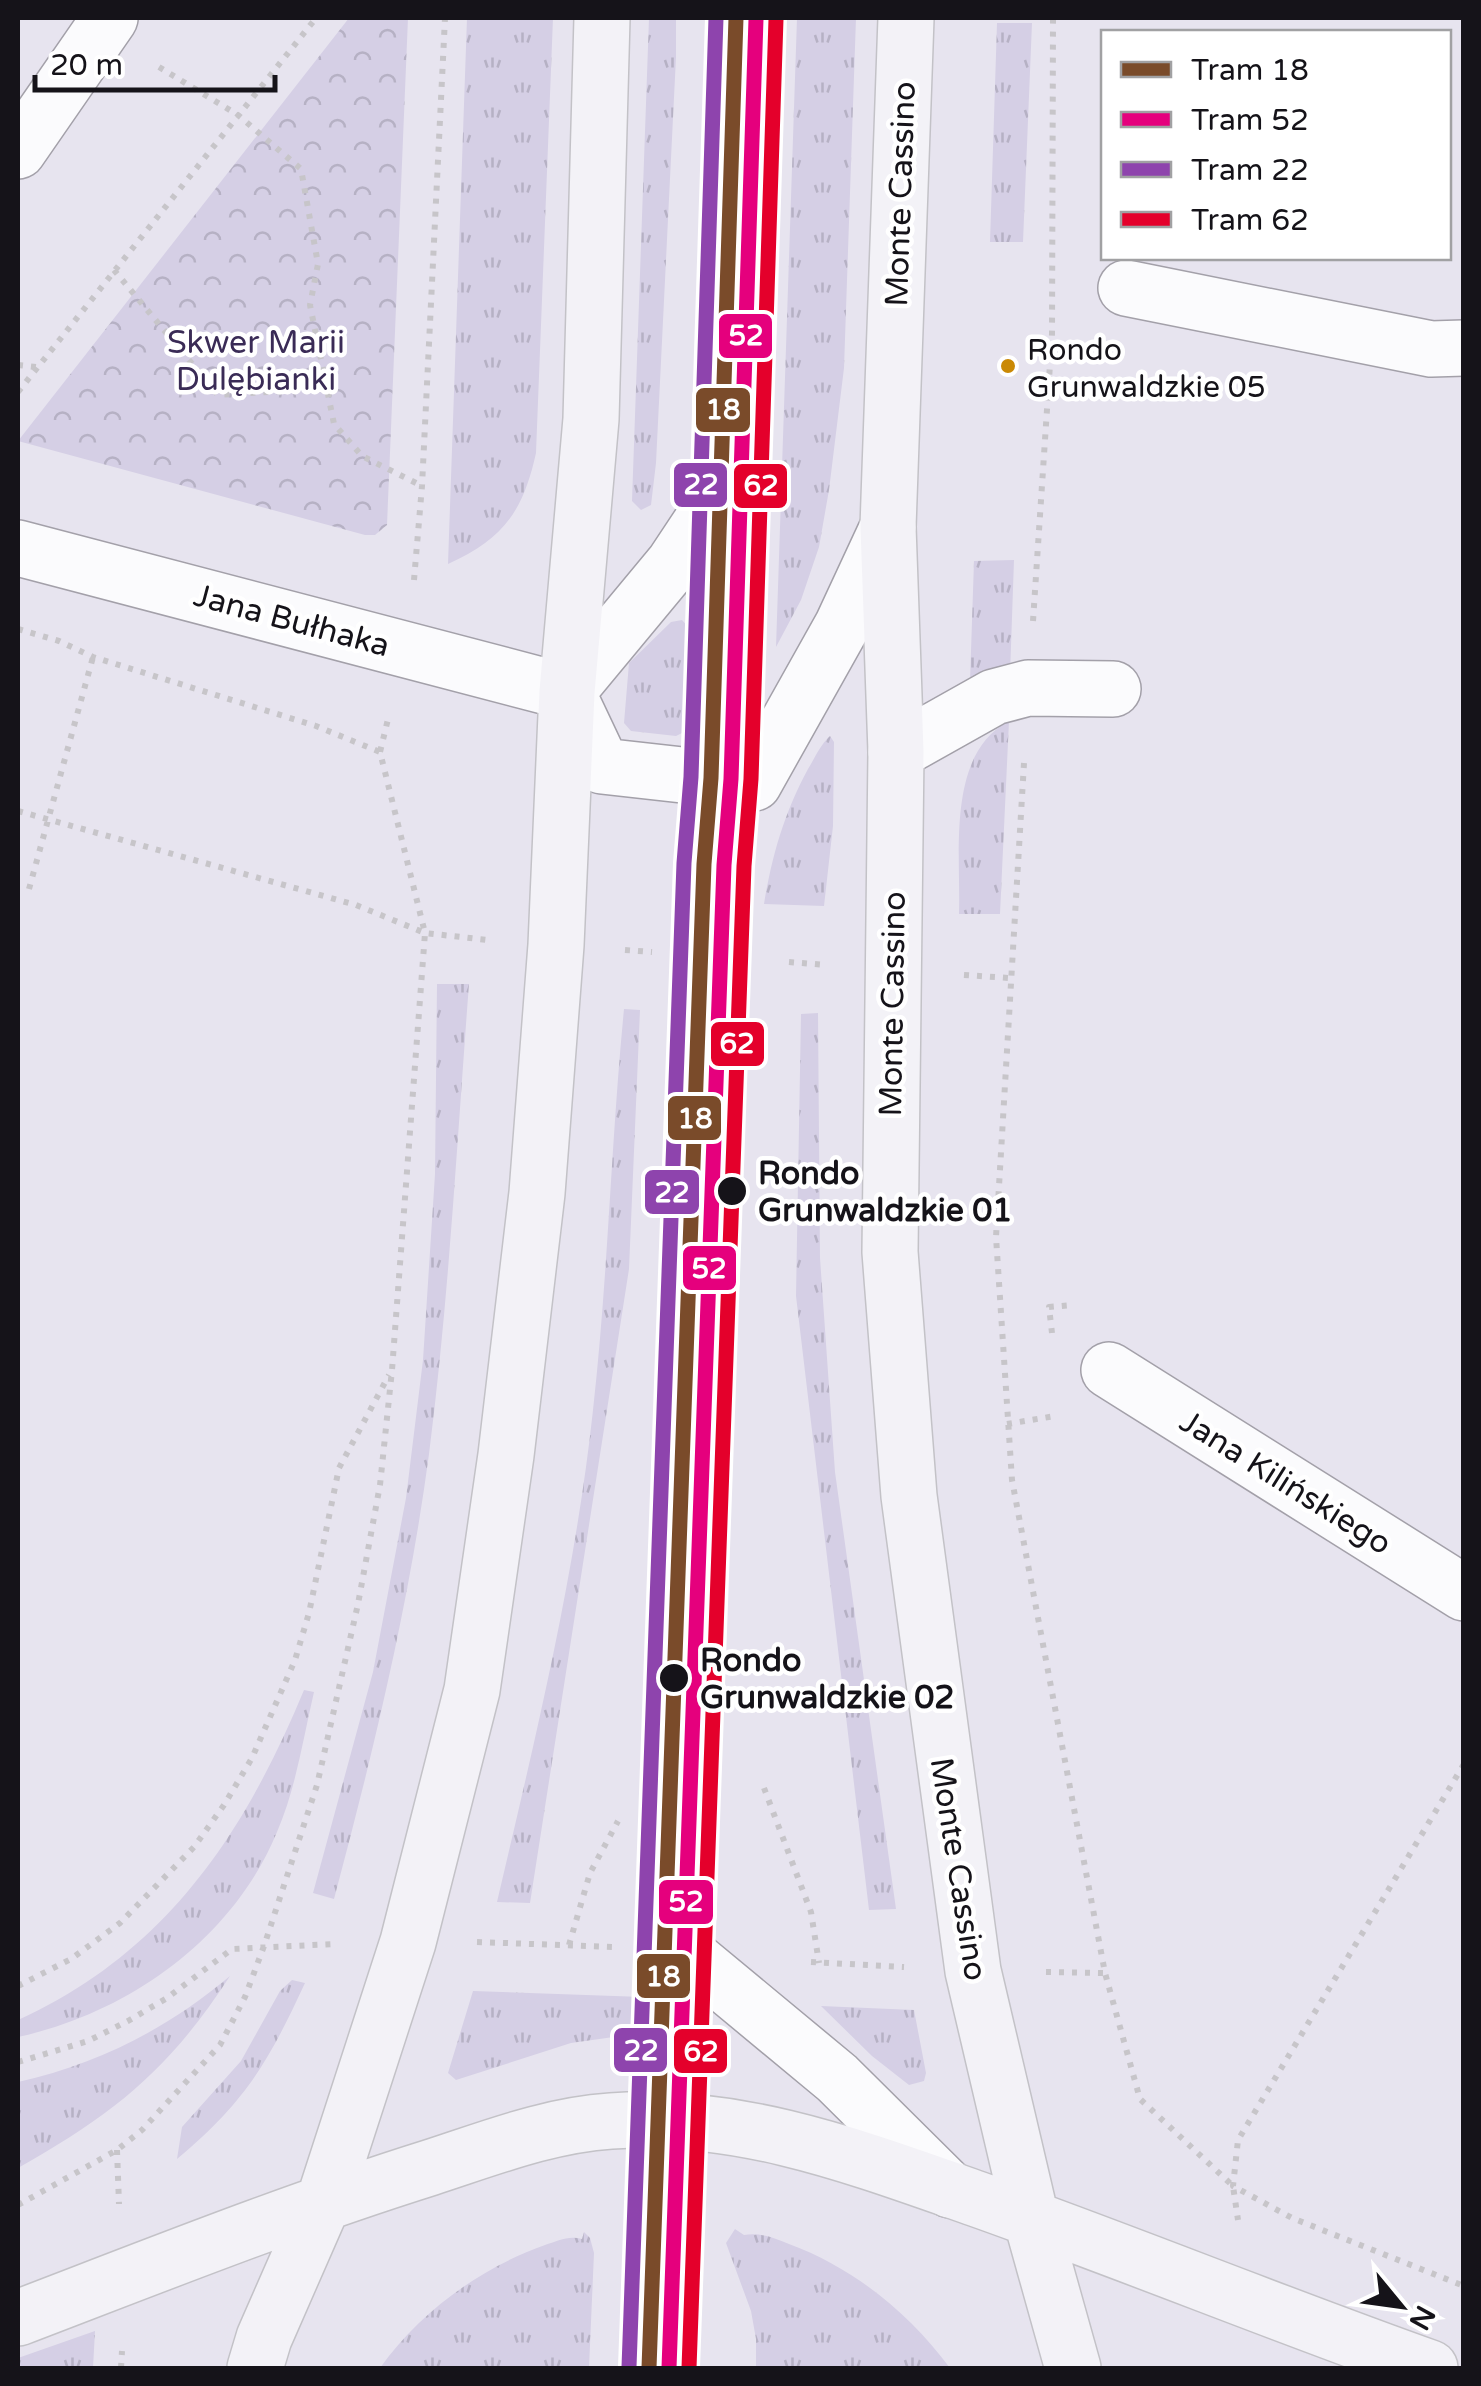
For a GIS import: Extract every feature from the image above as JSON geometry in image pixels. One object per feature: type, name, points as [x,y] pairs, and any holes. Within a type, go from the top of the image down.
[{"type":"main road","points":[[255,2368],[264,2338],[324,2201],[408,1942],[472,1690],[506,1455],[537,1193],[556,945],[567,692],[591,419],[602,18]]},
{"type":"main road","name":"Monte Cassino","points":[[906,18],[888,527],[896,752],[890,1252],[909,1496],[973,1970],[1031,2218],[1073,2368]]},
{"type":"main road","points":[[18,2318],[324,2201],[567,2126],[679,2120],[778,2134],[950,2190],[1430,2368]]},
{"type":"street","points":[[670,2368],[719,977],[730,477],[749,18]]},
{"type":"street","points":[[18,152],[105,24]]},
{"type":"street","points":[[1126,288],[1431,349],[1464,348]]},
{"type":"street","points":[[730,477],[674,563],[567,692],[602,766],[754,783],[842,626],[888,527]]},
{"type":"street","name":"Jana Bułhaka","points":[[24,556],[567,692]]},
{"type":"street","points":[[896,752],[978,704],[1028,688],[1113,689]]},
{"type":"street","name":"Jana Kilińskiego","points":[[1110,1370],[1464,1593]]},
{"type":"street","points":[[685,1952],[837,2078],[950,2190]]},
{"type":"path","points":[[18,392],[316,18]]},
{"type":"path","points":[[414,579],[445,18]]},
{"type":"path","points":[[1052,18],[1052,334],[996,1237],[1012,1480],[1105,1973],[1140,2099],[1233,2186],[1292,2218],[1464,2286]]},
{"type":"path","points":[[105,24],[238,115],[301,169],[318,264],[310,305],[334,424],[362,456],[422,486]]},
{"type":"path","points":[[114,270],[218,395],[286,391],[324,376]]},
{"type":"path","points":[[18,365],[37,368]]},
{"type":"path","points":[[18,629],[316,726],[380,752]]},
{"type":"path","points":[[30,889],[93,656]]},
{"type":"path","points":[[18,2204],[118,2150],[142,2130],[220,2045],[245,1997],[317,1785],[380,1485],[424,932],[380,752],[386,728]]},
{"type":"path","points":[[18,811],[356,906],[424,932],[474,940]]},
{"type":"path","points":[[1050,1324],[1049,1307],[1072,1305]]},
{"type":"path","points":[[18,1986],[71,1959],[120,1923],[194,1847],[224,1805],[259,1742],[295,1660],[309,1613],[339,1468],[392,1370]]},
{"type":"path","points":[[1007,1424],[1065,1414]]},
{"type":"path","points":[[1240,2234],[1233,2186],[1238,2140],[1464,1764]]},
{"type":"path","points":[[763,1784],[810,1912],[819,1963]]},
{"type":"path","points":[[569,1944],[590,1873]]},
{"type":"path","points":[[476,1942],[620,1947]]},
{"type":"path","points":[[18,2062],[88,2041],[167,1998],[232,1949],[320,1944]]},
{"type":"path","points":[[800,1961],[916,1968]]},
{"type":"path","points":[[1044,1972],[1105,1973]]},
{"type":"green space","name":"Skwer Marii Dulębianki","points":[[349,18],[408,18],[387,525],[375,535],[365,535],[18,441]]},
{"type":"green space","points":[[467,18],[553,18],[536,453],[524,492],[508,521],[483,544],[448,564]]},
{"type":"green space","points":[[649,18],[676,18],[676,57],[656,463],[651,505],[641,510],[632,501]]},
{"type":"green space","points":[[797,18],[856,18],[844,368],[829,490],[819,547],[801,600],[776,647]]},
{"type":"green space","points":[[997,23],[1032,23],[1023,242],[990,242]]},
{"type":"green space","points":[[1014,560],[1010,675],[970,681],[974,561]]},
{"type":"green space","points":[[682,620],[690,629],[686,731],[676,736],[631,731],[624,723],[629,663],[671,622]]},
{"type":"green space","points":[[1009,721],[1000,914],[959,914],[959,835],[966,780],[975,756],[989,736]]},
{"type":"green space","points":[[830,736],[834,742],[833,826],[824,906],[764,904],[786,818],[808,769]]},
{"type":"green space","points":[[437,984],[469,984],[436,1395],[421,1510],[400,1623],[334,1899],[313,1893],[373,1672],[406,1498],[423,1360],[435,1174]]},
{"type":"green space","points":[[624,1009],[640,1010],[629,1269],[530,1903],[497,1902],[552,1658],[585,1472],[602,1310]]},
{"type":"green space","points":[[818,1013],[820,1258],[835,1472],[896,1909],[869,1910],[796,1296],[801,1014]]},
{"type":"green space","points":[[304,1690],[314,1692],[289,1798],[258,1871],[233,1906],[205,1938],[137,1990],[59,2026],[18,2037],[18,2020],[70,1993],[116,1961],[194,1884],[255,1793]]},
{"type":"green space","points":[[230,1976],[185,2038],[137,2087],[83,2128],[18,2168],[18,2082],[104,2055],[130,2042],[182,2012]]},
{"type":"green space","points":[[292,1980],[305,1983],[253,2080],[220,2119],[177,2159],[182,2127],[241,2061],[280,1991]]},
{"type":"green space","points":[[473,1991],[643,1997],[642,2033],[571,2043],[456,2080],[448,2073]]},
{"type":"green space","points":[[821,2006],[914,2010],[926,2073],[924,2081],[909,2085],[872,2056]]},
{"type":"green space","points":[[735,2229],[744,2235],[761,2235],[789,2244],[858,2279],[917,2329],[950,2368],[756,2368],[751,2311],[726,2243]]},
{"type":"green space","points":[[584,2232],[594,2253],[589,2368],[380,2368],[414,2328],[475,2279],[545,2245],[568,2238],[582,2239]]},
{"type":"green space","points":[[95,2331],[93,2368],[18,2368],[18,2358]]},
{"type":"tram line","name":"22","points":[[629,2367],[684,863],[691,777],[716,18]]},
{"type":"tram line","name":"18","points":[[649,2368],[704,864],[711,778],[736,18]]},
{"type":"tram line","name":"52","points":[[669,2368],[724,865],[731,779],[756,19]]},
{"type":"tram line","name":"62","points":[[689,2368],[744,866],[751,779],[776,19]]},
{"type":"place","name":"Rondo Grunwaldzkie 05","points":[[1008,366]]},
{"type":"place","name":"Rondo Grunwaldzkie 01","points":[[732,1191]]},
{"type":"place","name":"Rondo Grunwaldzkie 02","points":[[674,1678]]}]
